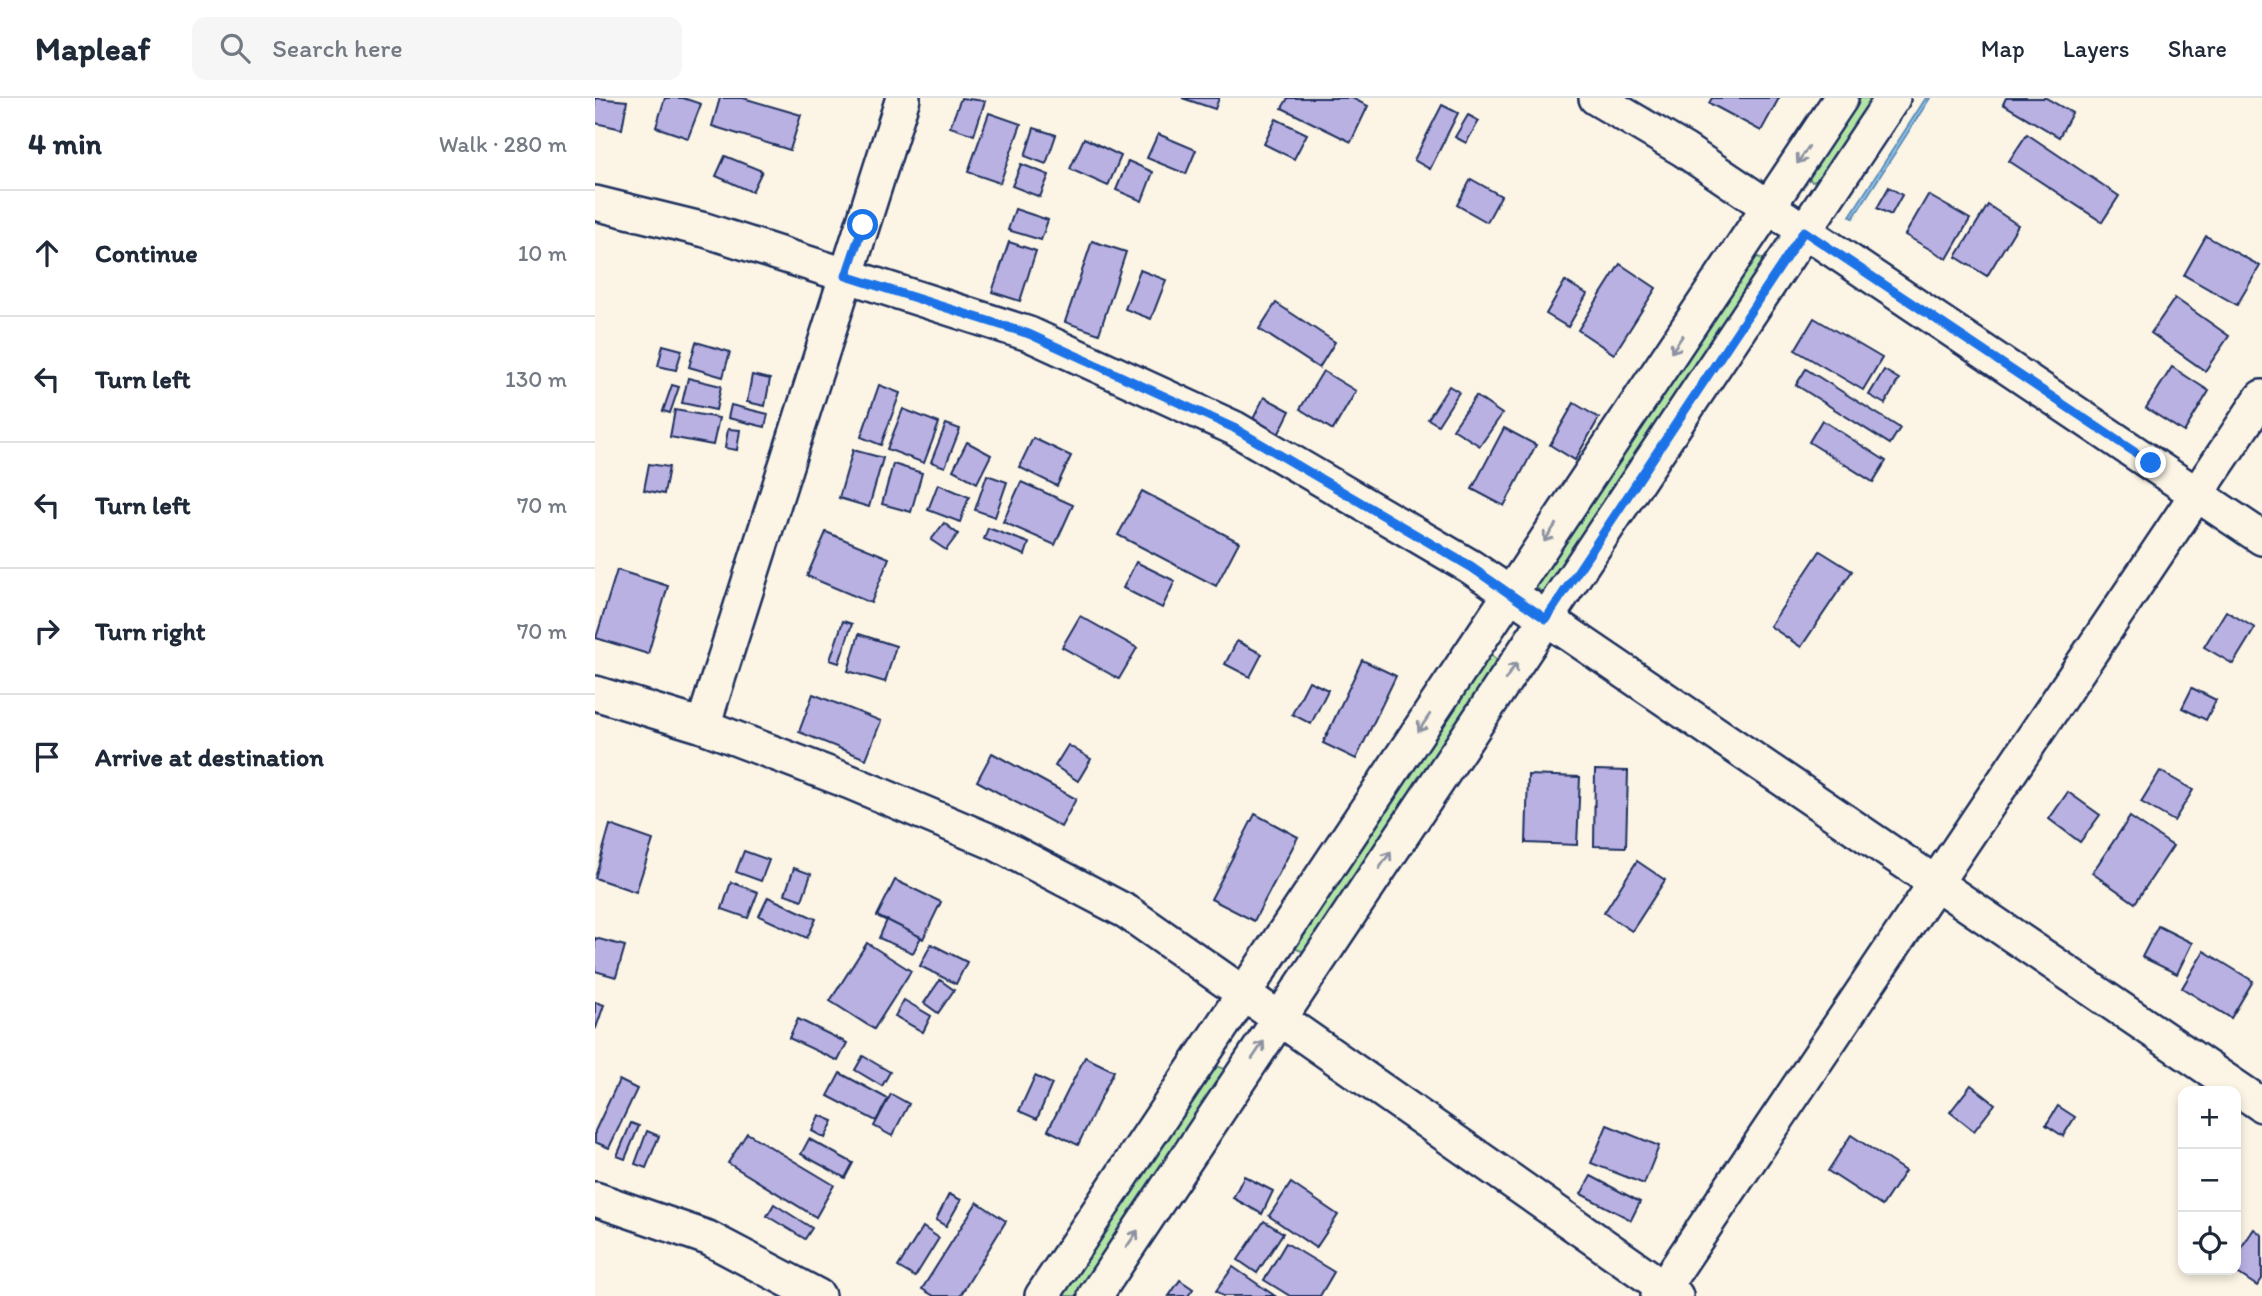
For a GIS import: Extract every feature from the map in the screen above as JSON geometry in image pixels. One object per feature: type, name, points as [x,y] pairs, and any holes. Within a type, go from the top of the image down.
[{"type":"street","points":[[703,726],[903,98]]},
{"type":"street","points":[[1596,98],[1685,150],[2262,538]]},
{"type":"street","points":[[1042,1296],[1841,98]]},
{"type":"street","points":[[1095,1296],[1893,98]]},
{"type":"street","points":[[595,203],[705,230],[1029,334],[1234,428],[1471,567],[2262,1105]]},
{"type":"street","points":[[595,693],[703,726],[850,782],[995,843],[1127,912],[1666,1293],[1935,883],[2262,397]]},
{"type":"street","points":[[595,1199],[708,1238],[818,1296]]},
{"type":"green space","points":[[1856,98],[1876,98],[1821,180],[1812,182],[1807,175]]},
{"type":"green space","points":[[1753,255],[1763,259],[1764,263],[1545,591],[1540,591],[1533,584]]},
{"type":"green space","points":[[1488,653],[1499,661],[1305,952],[1296,949],[1295,944]]},
{"type":"green space","points":[[1215,1065],[1224,1069],[1225,1076],[1079,1296],[1059,1296]]},
{"type":"water","points":[[1926,98],[1930,98],[1853,218],[1850,216]]},
{"type":"building","points":[[595,98],[627,101],[622,129],[595,123]]},
{"type":"building","points":[[665,98],[683,98],[701,104],[688,138],[656,127]]},
{"type":"building","points":[[720,98],[743,98],[801,115],[790,150],[712,126]]},
{"type":"building","points":[[961,98],[985,101],[974,135],[950,127]]},
{"type":"building","points":[[1182,98],[1219,98],[1215,109]]},
{"type":"building","points":[[1288,98],[1352,98],[1368,106],[1351,142],[1282,108]]},
{"type":"building","points":[[1712,98],[1779,98],[1761,131],[1709,103]]},
{"type":"building","points":[[2006,98],[2046,98],[2072,113],[2059,137],[2003,104]]},
{"type":"building","points":[[1442,105],[1458,113],[1430,169],[1414,160]]},
{"type":"building","points":[[989,113],[1021,124],[1000,183],[968,172]]},
{"type":"building","points":[[1468,115],[1479,121],[1466,143],[1455,137]]},
{"type":"building","points":[[1276,119],[1307,134],[1294,159],[1264,144]]},
{"type":"building","points":[[1034,128],[1056,135],[1046,164],[1025,156]]},
{"type":"building","points":[[1158,134],[1196,150],[1186,174],[1147,158]]},
{"type":"building","points":[[2027,134],[2119,196],[2102,222],[2009,161]]},
{"type":"building","points":[[1084,138],[1121,156],[1108,186],[1070,169]]},
{"type":"building","points":[[725,156],[762,171],[752,192],[716,176]]},
{"type":"building","points":[[1128,161],[1153,172],[1142,201],[1116,190]]},
{"type":"building","points":[[1021,164],[1049,175],[1040,197],[1012,186]]},
{"type":"building","points":[[1471,179],[1501,196],[1487,222],[1457,205]]},
{"type":"building","points":[[1889,187],[1902,195],[1891,215],[1877,208]]},
{"type":"building","points":[[1928,195],[1970,219],[1947,259],[1905,235]]},
{"type":"building","points":[[1988,205],[2018,225],[1987,276],[1956,257]]},
{"type":"building","points":[[1015,209],[1048,220],[1041,240],[1008,230]]},
{"type":"building","points":[[2206,236],[2260,266],[2237,305],[2184,275]]},
{"type":"building","points":[[1092,241],[1126,252],[1099,334],[1065,322]]},
{"type":"building","points":[[1009,242],[1036,251],[1020,301],[992,292]]},
{"type":"building","points":[[1620,264],[1656,288],[1614,354],[1578,330]]},
{"type":"building","points":[[1140,270],[1166,280],[1151,319],[1125,309]]},
{"type":"building","points":[[1565,281],[1587,294],[1568,327],[1546,314]]},
{"type":"building","points":[[2175,298],[2229,336],[2205,371],[2151,333]]},
{"type":"building","points":[[1276,303],[1335,342],[1319,368],[1259,329]]},
{"type":"building","points":[[1814,318],[1882,358],[1863,390],[1795,350]]},
{"type":"building","points":[[696,342],[730,352],[723,377],[689,367]]},
{"type":"building","points":[[663,345],[682,350],[676,370],[658,366]]},
{"type":"building","points":[[2172,367],[2209,391],[2184,432],[2146,408]]},
{"type":"building","points":[[1806,369],[1900,428],[1890,444],[1796,385]]},
{"type":"building","points":[[1884,370],[1899,379],[1885,404],[1869,395]]},
{"type":"building","points":[[1323,371],[1356,391],[1333,430],[1300,409]]},
{"type":"building","points":[[752,375],[770,379],[765,406],[747,402]]},
{"type":"building","points":[[688,378],[721,386],[716,410],[682,403]]},
{"type":"building","points":[[672,385],[679,387],[670,413],[663,411]]},
{"type":"building","points":[[879,385],[900,393],[881,445],[861,437]]},
{"type":"building","points":[[1449,386],[1459,392],[1438,425],[1428,419]]},
{"type":"building","points":[[1476,396],[1502,414],[1480,446],[1453,429]]},
{"type":"building","points":[[1264,397],[1290,411],[1278,435],[1252,421]]},
{"type":"building","points":[[1574,403],[1599,418],[1575,460],[1550,445]]},
{"type":"building","points":[[731,405],[768,414],[765,427],[728,418]]},
{"type":"building","points":[[903,409],[939,423],[924,463],[887,449]]},
{"type":"building","points":[[675,410],[719,418],[713,445],[670,437]]},
{"type":"building","points":[[1822,420],[1886,461],[1873,482],[1809,442]]},
{"type":"building","points":[[946,424],[960,429],[945,467],[931,462]]},
{"type":"building","points":[[1504,428],[1536,445],[1504,506],[1472,489]]},
{"type":"building","points":[[728,429],[740,430],[737,450],[725,448]]},
{"type":"building","points":[[1033,438],[1071,456],[1057,486],[1019,467]]},
{"type":"building","points":[[967,442],[991,455],[977,483],[953,470]]},
{"type":"building","points":[[853,450],[883,458],[869,507],[839,498]]},
{"type":"building","points":[[649,464],[669,467],[664,494],[644,490]]},
{"type":"building","points":[[893,464],[922,473],[911,512],[882,504]]},
{"type":"building","points":[[987,475],[1007,482],[995,517],[975,510]]},
{"type":"building","points":[[1021,482],[1073,505],[1055,545],[1003,522]]},
{"type":"building","points":[[938,484],[969,497],[960,522],[928,510]]},
{"type":"building","points":[[1142,491],[1239,542],[1216,586],[1118,535]]},
{"type":"building","points":[[944,523],[958,534],[946,550],[931,540]]},
{"type":"building","points":[[988,528],[1029,543],[1025,555],[984,539]]},
{"type":"building","points":[[826,532],[889,558],[871,603],[807,576]]},
{"type":"building","points":[[1820,551],[1852,571],[1801,647],[1770,626]]},
{"type":"building","points":[[1136,562],[1175,581],[1162,608],[1123,588]]},
{"type":"building","points":[[617,570],[668,586],[648,654],[596,638]]},
{"type":"building","points":[[2226,611],[2255,628],[2233,664],[2204,647]]},
{"type":"building","points":[[1080,616],[1137,648],[1119,679],[1062,647]]},
{"type":"building","points":[[843,621],[852,624],[839,663],[830,660]]},
{"type":"building","points":[[859,634],[896,646],[885,682],[848,671]]},
{"type":"building","points":[[1237,641],[1262,654],[1250,677],[1225,664]]},
{"type":"building","points":[[1362,660],[1396,676],[1356,759],[1323,743]]},
{"type":"building","points":[[1309,681],[1328,690],[1311,724],[1292,714]]},
{"type":"building","points":[[2192,688],[2216,700],[2206,720],[2182,708]]},
{"type":"building","points":[[813,694],[881,721],[866,759],[799,732]]},
{"type":"building","points":[[1068,745],[1091,759],[1078,781],[1055,766]]},
{"type":"building","points":[[992,753],[1076,799],[1061,827],[977,781]]},
{"type":"building","points":[[1595,770],[1628,771],[1626,847],[1594,846]]},
{"type":"building","points":[[2160,771],[2193,790],[2174,821],[2141,802]]},
{"type":"building","points":[[1528,775],[1580,777],[1577,845],[1526,843]]},
{"type":"building","points":[[2068,792],[2100,815],[2080,842],[2049,819]]},
{"type":"building","points":[[1255,814],[1298,837],[1254,921],[1211,899]]},
{"type":"building","points":[[2130,817],[2173,846],[2135,903],[2092,873]]},
{"type":"building","points":[[610,825],[653,840],[636,892],[595,878]]},
{"type":"building","points":[[744,851],[769,860],[761,881],[736,872]]},
{"type":"building","points":[[1637,861],[1665,880],[1632,931],[1604,913]]},
{"type":"building","points":[[794,868],[811,874],[802,900],[785,894]]},
{"type":"building","points":[[895,880],[941,902],[923,939],[877,916]]},
{"type":"building","points":[[731,882],[758,892],[748,918],[722,909]]},
{"type":"building","points":[[768,897],[816,919],[807,938],[759,916]]},
{"type":"building","points":[[887,920],[921,937],[913,953],[879,938]]},
{"type":"building","points":[[2158,926],[2192,943],[2177,974],[2142,957]]},
{"type":"building","points":[[595,938],[625,946],[616,977],[595,971]]},
{"type":"building","points":[[867,943],[911,971],[874,1029],[830,1001]]},
{"type":"building","points":[[931,944],[967,962],[956,984],[920,966]]},
{"type":"building","points":[[2204,951],[2253,981],[2231,1018],[2182,988]]},
{"type":"building","points":[[940,980],[954,990],[938,1013],[924,1003]]},
{"type":"building","points":[[904,1000],[931,1016],[923,1032],[895,1016]]},
{"type":"building","points":[[595,1002],[604,1005],[596,1028],[595,1027]]},
{"type":"building","points":[[798,1019],[847,1043],[838,1061],[789,1038]]},
{"type":"building","points":[[863,1056],[890,1072],[882,1086],[855,1070]]},
{"type":"building","points":[[1085,1057],[1114,1071],[1078,1145],[1048,1130]]},
{"type":"building","points":[[840,1073],[888,1099],[876,1121],[828,1096]]},
{"type":"building","points":[[1035,1076],[1052,1084],[1037,1119],[1019,1111]]},
{"type":"building","points":[[619,1080],[637,1089],[609,1148],[595,1142],[595,1131]]},
{"type":"building","points":[[1971,1085],[1995,1104],[1974,1131],[1950,1112]]},
{"type":"building","points":[[891,1094],[909,1104],[892,1136],[874,1126]]},
{"type":"building","points":[[2058,1106],[2075,1117],[2063,1136],[2046,1125]]},
{"type":"building","points":[[819,1115],[833,1121],[825,1138],[812,1131]]},
{"type":"building","points":[[631,1123],[639,1126],[625,1159],[617,1156]]},
{"type":"building","points":[[1607,1125],[1659,1146],[1644,1184],[1591,1163]]},
{"type":"building","points":[[647,1131],[659,1136],[646,1168],[635,1164]]},
{"type":"building","points":[[747,1133],[834,1185],[816,1217],[728,1163]]},
{"type":"building","points":[[1851,1135],[1905,1171],[1882,1206],[1828,1171]]},
{"type":"building","points":[[809,1139],[853,1163],[845,1178],[801,1154]]},
{"type":"building","points":[[1244,1176],[1273,1191],[1262,1214],[1233,1198]]},
{"type":"building","points":[[1591,1176],[1640,1202],[1631,1220],[1581,1194]]},
{"type":"building","points":[[1291,1183],[1338,1215],[1316,1248],[1269,1216]]},
{"type":"building","points":[[949,1194],[961,1200],[946,1226],[936,1220]]},
{"type":"building","points":[[977,1202],[1006,1221],[960,1296],[934,1296],[922,1289]]},
{"type":"building","points":[[774,1204],[812,1228],[805,1239],[767,1216]]},
{"type":"building","points":[[1264,1221],[1283,1233],[1257,1273],[1238,1260]]},
{"type":"building","points":[[923,1227],[939,1238],[915,1277],[898,1267]]},
{"type":"building","points":[[2254,1229],[2262,1235],[2262,1279],[2257,1286],[2240,1275],[2241,1248]]},
{"type":"building","points":[[1286,1243],[1334,1272],[1320,1296],[1290,1296],[1264,1280]]},
{"type":"building","points":[[1233,1267],[1275,1296],[1223,1296],[1216,1291]]},
{"type":"building","points":[[1180,1280],[1193,1289],[1188,1296],[1169,1296]]},
{"type":"route","points":[[863,225],[846,276],[1029,334],[1234,428],[1471,567],[1546,619],[1804,231],[2151,463]]}]
